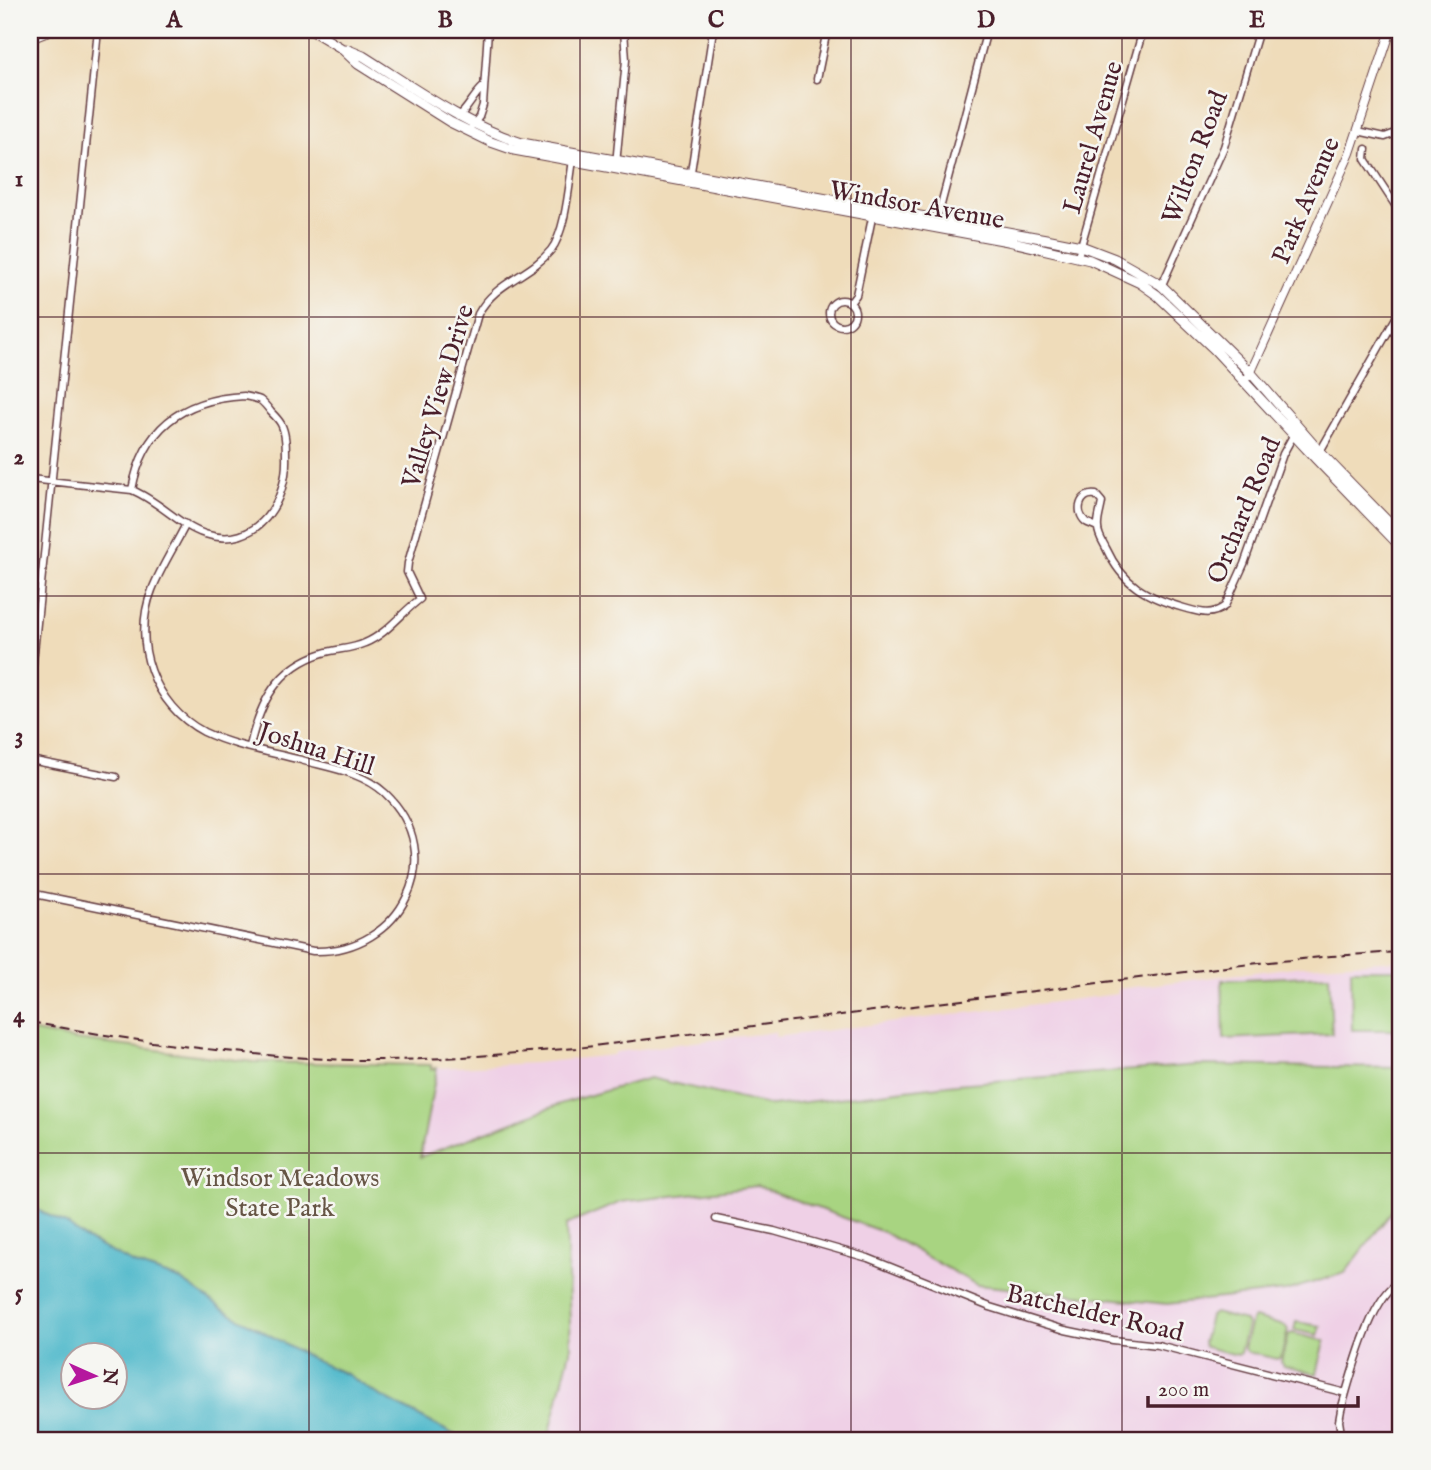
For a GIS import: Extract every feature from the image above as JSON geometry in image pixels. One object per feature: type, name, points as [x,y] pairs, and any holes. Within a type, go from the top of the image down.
[{"type":"main road","points":[[30,40],[53,30]]},
{"type":"main road","name":"Windsor Avenue","points":[[311,30],[363,56],[459,116],[470,127]]},
{"type":"main road","name":"Park Avenue","points":[[1248,377],[1340,177],[1391,30]]},
{"type":"main road","name":"Windsor Avenue","points":[[341,47],[358,64],[450,122],[470,127],[513,150],[574,157],[690,178],[1115,259],[1161,285],[1401,547]]},
{"type":"main road","name":"Windsor Avenue","points":[[1079,251],[1157,295],[1248,377]]},
{"type":"main road","name":"Windsor Avenue","points":[[1318,456],[1401,535]]},
{"type":"street","points":[[30,691],[98,30]]},
{"type":"street","points":[[470,127],[479,117],[483,105],[488,30]]},
{"type":"street","points":[[616,165],[626,60],[624,30]]},
{"type":"street","points":[[690,178],[713,30]]},
{"type":"street","points":[[817,79],[827,30]]},
{"type":"street","points":[[936,224],[987,30]]},
{"type":"street","name":"Laurel Avenue","points":[[1079,251],[1143,30]]},
{"type":"street","name":"Wilton Road","points":[[1157,295],[1224,147],[1259,30]]},
{"type":"street","points":[[450,122],[459,116],[483,87]]},
{"type":"street","points":[[1358,131],[1385,137],[1401,131]]},
{"type":"street","points":[[1366,149],[1365,159],[1401,214]]},
{"type":"street","name":"Valley View Drive","points":[[250,746],[257,717],[266,696],[296,664],[320,654],[363,645],[374,639],[420,598],[407,572],[408,563],[478,314],[494,292],[546,256],[553,247],[561,225],[574,157]]},
{"type":"street","points":[[850,303],[856,295],[873,212]]},
{"type":"street","points":[[843,300],[850,303],[855,314],[851,321],[840,325],[833,322],[830,314],[833,304],[843,300]]},
{"type":"street","points":[[1318,456],[1401,309]]},
{"type":"street","points":[[30,478],[132,490],[148,496],[186,524],[205,534],[240,534],[258,527],[271,513],[281,494],[287,468],[286,444],[281,424],[259,400],[244,396],[215,398],[182,411],[164,424],[150,441],[141,457],[132,490]]},
{"type":"street","name":"Orchard Road","points":[[1097,527],[1086,522],[1080,514],[1082,498],[1089,494],[1096,495],[1102,502],[1097,527],[1114,565],[1134,586],[1153,599],[1205,613],[1221,609],[1225,606],[1244,564],[1283,454],[1296,431]]},
{"type":"street","name":"Joshua Hill","points":[[30,893],[313,951],[350,947],[369,939],[390,923],[407,896],[415,865],[411,833],[395,804],[376,785],[335,769],[216,737],[184,719],[157,684],[146,654],[144,625],[152,591],[186,524]]},
{"type":"street","points":[[30,760],[116,777]]},
{"type":"street","name":"Batchelder Road","points":[[716,1219],[784,1234],[868,1258],[990,1307],[1065,1330],[1158,1345],[1346,1393]]},
{"type":"street","points":[[1342,1440],[1339,1421],[1346,1393],[1375,1310],[1389,1290],[1401,1282]]},
{"type":"shaded area","points":[[1401,960],[1401,1440],[464,1440],[373,1392],[437,1068],[535,1063],[613,1055],[615,1052],[775,1032],[775,1037],[1118,994],[1118,989],[1303,966]]},
{"type":"green space","points":[[1351,969],[1401,969],[1401,1030],[1352,1030]]},
{"type":"green space","points":[[1329,975],[1332,1034],[1224,1039],[1222,980]]},
{"type":"green space","name":"Windsor Meadows State Park","points":[[30,1031],[76,1040],[253,1062],[431,1065],[431,1069],[437,1068],[420,1157],[563,1103],[650,1078],[772,1106],[956,1084],[1198,1065],[1401,1068],[1401,1204],[1397,1205],[1345,1273],[1285,1291],[1167,1304],[977,1285],[883,1232],[757,1186],[621,1202],[566,1225],[571,1347],[548,1440],[464,1440],[221,1308],[181,1280],[134,1264],[30,1206]]},
{"type":"green space","points":[[1214,1313],[1245,1321],[1247,1325],[1240,1353],[1237,1355],[1205,1347],[1203,1343],[1210,1316]]},
{"type":"green space","points":[[1254,1318],[1285,1326],[1288,1330],[1281,1357],[1277,1359],[1246,1352],[1244,1348]]},
{"type":"green space","points":[[1296,1322],[1321,1326],[1318,1335],[1294,1330]]},
{"type":"green space","points":[[1292,1333],[1325,1341],[1317,1374],[1283,1366],[1281,1362],[1288,1335]]},
{"type":"water","points":[[30,1206],[134,1264],[181,1280],[221,1308],[464,1440],[30,1440]]},
{"type":"railway","points":[[30,1022],[251,1054],[357,1060],[452,1058],[577,1048],[1250,964],[1401,952]]}]
